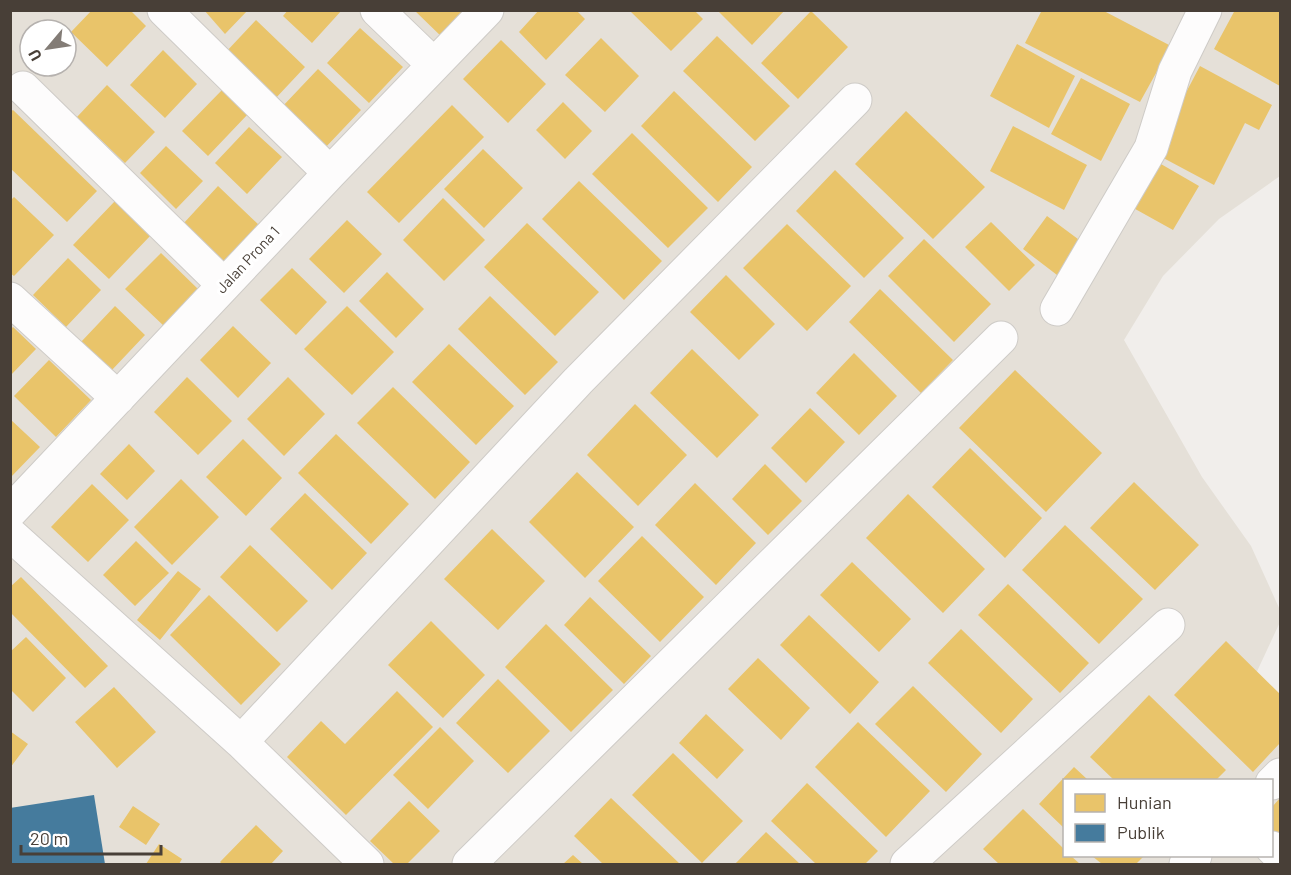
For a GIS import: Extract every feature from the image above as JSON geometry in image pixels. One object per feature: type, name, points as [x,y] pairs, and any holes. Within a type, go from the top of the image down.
[{"type":"street","points":[[164,10],[330,173]]},
{"type":"street","points":[[377,10],[433,64]]},
{"type":"street","name":"Jalan Prona 1","points":[[10,512],[433,64],[488,10]]},
{"type":"street","points":[[1057,309],[1152,148],[1175,71],[1205,10]]},
{"type":"street","points":[[23,88],[224,285]]},
{"type":"street","points":[[241,742],[578,381],[855,100]]},
{"type":"street","points":[[10,299],[118,398]]},
{"type":"street","points":[[469,864],[1001,338]]},
{"type":"street","points":[[10,534],[241,742],[367,864]]},
{"type":"street","points":[[907,864],[1168,625]]},
{"type":"shaded area","points":[[10,11],[1280,11],[1280,176],[1219,219],[1163,276],[1124,340],[1202,477],[1251,546],[1280,610],[1280,622],[1253,680],[1280,707],[1280,864],[11,864]]},
{"type":"building: Hunian","points":[[92,10],[130,10],[146,26],[107,67],[78,39],[78,25]]},
{"type":"building: Hunian","points":[[204,10],[248,10],[225,34]]},
{"type":"building: Hunian","points":[[288,10],[342,10],[312,43],[283,16]]},
{"type":"building: Hunian","points":[[414,10],[472,10],[445,40]]},
{"type":"building: Hunian","points":[[539,10],[576,10],[585,19],[546,60],[519,32]]},
{"type":"building: Hunian","points":[[633,10],[694,10],[703,19],[671,51],[631,12]]},
{"type":"building: Hunian","points":[[717,10],[785,10],[752,45]]},
{"type":"building: Hunian","points":[[1042,10],[1102,10],[1171,46],[1140,102],[1025,43]]},
{"type":"building: Hunian","points":[[1235,10],[1280,10],[1280,86],[1214,49]]},
{"type":"building: Hunian","points":[[811,11],[848,47],[798,99],[761,63]]},
{"type":"building: Hunian","points":[[256,20],[305,67],[274,100],[225,53]]},
{"type":"building: Hunian","points":[[360,28],[403,67],[369,103],[327,63]]},
{"type":"building: Hunian","points":[[717,36],[790,106],[755,141],[683,71]]},
{"type":"building: Hunian","points":[[601,38],[639,76],[605,112],[565,75]]},
{"type":"building: Hunian","points":[[501,40],[546,84],[508,123],[463,79]]},
{"type":"building: Hunian","points":[[1017,44],[1075,76],[1049,128],[990,96]]},
{"type":"building: Hunian","points":[[163,50],[197,84],[165,118],[130,85]]},
{"type":"building: Hunian","points":[[1200,66],[1272,105],[1259,130],[1245,123],[1214,185],[1154,153]]},
{"type":"building: Hunian","points":[[318,69],[361,110],[324,149],[281,108]]},
{"type":"building: Hunian","points":[[1081,78],[1130,104],[1101,161],[1051,134]]},
{"type":"building: Hunian","points":[[107,85],[155,132],[125,163],[77,117]]},
{"type":"building: Hunian","points":[[222,90],[248,114],[208,156],[182,131]]},
{"type":"building: Hunian","points":[[674,91],[752,167],[718,202],[641,126]]},
{"type":"building: Hunian","points":[[563,102],[592,131],[565,159],[536,130]]},
{"type":"building: Hunian","points":[[452,105],[484,137],[399,223],[367,192]]},
{"type":"building: Hunian","points":[[13,110],[97,191],[67,222],[10,168],[10,112]]},
{"type":"building: Hunian","points":[[906,111],[985,187],[933,239],[855,164]]},
{"type":"building: Hunian","points":[[1013,126],[1087,165],[1064,210],[990,171]]},
{"type":"building: Hunian","points":[[249,127],[282,157],[247,194],[215,163]]},
{"type":"building: Hunian","points":[[632,133],[708,208],[668,248],[592,174]]},
{"type":"building: Hunian","points":[[166,146],[203,181],[176,209],[140,173]]},
{"type":"building: Hunian","points":[[483,149],[523,188],[484,228],[444,189]]},
{"type":"building: Hunian","points":[[1154,160],[1199,186],[1173,230],[1128,205]]},
{"type":"building: Hunian","points":[[835,170],[904,238],[864,278],[796,211]]},
{"type":"building: Hunian","points":[[579,181],[662,261],[624,300],[542,219]]},
{"type":"building: Hunian","points":[[218,186],[261,227],[226,264],[183,224]]},
{"type":"building: Hunian","points":[[14,197],[54,235],[14,276],[10,273],[10,201]]},
{"type":"building: Hunian","points":[[443,198],[485,240],[444,281],[403,240]]},
{"type":"building: Hunian","points":[[115,201],[151,235],[109,279],[73,245]]},
{"type":"building: Hunian","points":[[1047,216],[1086,245],[1061,278],[1023,249]]},
{"type":"building: Hunian","points":[[347,220],[382,254],[344,293],[309,259]]},
{"type":"building: Hunian","points":[[991,222],[1035,265],[1009,291],[965,247]]},
{"type":"building: Hunian","points":[[527,223],[599,292],[555,336],[484,267]]},
{"type":"building: Hunian","points":[[787,224],[851,286],[807,331],[743,268]]},
{"type":"building: Hunian","points":[[924,239],[991,304],[954,342],[888,276]]},
{"type":"building: Hunian","points":[[161,253],[199,290],[165,327],[125,289]]},
{"type":"building: Hunian","points":[[68,258],[101,290],[66,327],[33,295]]},
{"type":"building: Hunian","points":[[292,268],[327,302],[296,335],[260,300]]},
{"type":"building: Hunian","points":[[387,272],[424,309],[396,338],[359,301]]},
{"type":"building: Hunian","points":[[726,275],[775,324],[739,360],[690,312]]},
{"type":"building: Hunian","points":[[880,289],[953,360],[921,393],[849,322]]},
{"type":"building: Hunian","points":[[490,296],[558,362],[525,395],[458,329]]},
{"type":"building: Hunian","points":[[115,306],[145,335],[111,371],[81,342]]},
{"type":"building: Hunian","points":[[347,306],[394,352],[352,395],[304,349]]},
{"type":"building: Hunian","points":[[233,326],[271,363],[238,398],[200,360]]},
{"type":"building: Hunian","points":[[13,327],[36,349],[10,376],[10,330]]},
{"type":"building: Hunian","points":[[449,344],[514,406],[476,445],[412,382]]},
{"type":"building: Hunian","points":[[692,349],[759,415],[717,458],[650,393]]},
{"type":"building: Hunian","points":[[854,353],[897,396],[859,435],[816,393]]},
{"type":"building: Hunian","points":[[49,360],[91,400],[56,437],[14,396]]},
{"type":"building: Hunian","points":[[1015,370],[1102,453],[1046,512],[959,428]]},
{"type":"building: Hunian","points":[[187,377],[232,421],[198,455],[154,412]]},
{"type":"building: Hunian","points":[[288,377],[325,414],[284,456],[247,419]]},
{"type":"building: Hunian","points":[[393,387],[470,462],[435,499],[357,423]]},
{"type":"building: Hunian","points":[[635,404],[687,455],[638,506],[587,455]]},
{"type":"building: Hunian","points":[[810,408],[845,442],[806,483],[771,448]]},
{"type":"building: Hunian","points":[[10,419],[40,447],[10,478]]},
{"type":"building: Hunian","points":[[336,434],[409,504],[371,544],[298,473]]},
{"type":"building: Hunian","points":[[243,439],[282,478],[246,516],[206,477]]},
{"type":"building: Hunian","points":[[129,444],[155,471],[127,500],[100,474]]},
{"type":"building: Hunian","points":[[970,448],[1042,518],[1005,558],[932,487]]},
{"type":"building: Hunian","points":[[765,464],[802,501],[768,535],[732,499]]},
{"type":"building: Hunian","points":[[577,472],[634,527],[585,578],[529,522]]},
{"type":"building: Hunian","points":[[181,479],[219,517],[172,565],[134,527]]},
{"type":"building: Hunian","points":[[1134,482],[1199,545],[1155,590],[1090,528]]},
{"type":"building: Hunian","points":[[695,483],[756,543],[716,585],[655,525]]},
{"type":"building: Hunian","points":[[92,484],[129,520],[88,562],[51,527]]},
{"type":"building: Hunian","points":[[305,493],[367,553],[332,590],[270,529]]},
{"type":"building: Hunian","points":[[908,494],[985,569],[943,613],[866,538]]},
{"type":"building: Hunian","points":[[1065,525],[1143,599],[1099,644],[1022,570]]},
{"type":"building: Hunian","points":[[492,529],[545,581],[498,630],[444,579]]},
{"type":"building: Hunian","points":[[642,536],[704,597],[660,642],[598,581]]},
{"type":"building: Hunian","points":[[136,541],[169,573],[135,606],[103,575]]},
{"type":"building: Hunian","points":[[250,545],[308,601],[277,632],[220,577]]},
{"type":"building: Hunian","points":[[852,562],[911,619],[879,652],[820,595]]},
{"type":"building: Hunian","points":[[178,571],[201,589],[160,640],[137,620]]},
{"type":"building: Hunian","points":[[21,577],[108,666],[85,688],[10,612],[10,587]]},
{"type":"building: Hunian","points":[[1008,584],[1089,663],[1060,693],[978,615]]},
{"type":"building: Hunian","points":[[209,595],[281,664],[241,705],[170,635]]},
{"type":"building: Hunian","points":[[590,597],[651,656],[624,684],[564,625]]},
{"type":"building: Hunian","points":[[809,615],[879,682],[850,714],[780,645]]},
{"type":"building: Hunian","points":[[431,621],[485,675],[443,718],[388,665]]},
{"type":"building: Hunian","points":[[546,624],[613,690],[571,732],[505,667]]},
{"type":"building: Hunian","points":[[961,629],[1033,699],[1001,733],[928,663]]},
{"type":"building: Hunian","points":[[26,637],[66,678],[33,712],[10,689],[10,652]]},
{"type":"building: Hunian","points":[[1226,641],[1280,694],[1280,743],[1253,772],[1174,695]]},
{"type":"building: Hunian","points":[[758,658],[810,708],[781,740],[728,689]]},
{"type":"building: Hunian","points":[[498,679],[550,731],[508,773],[456,723]]},
{"type":"building: Hunian","points":[[913,686],[982,754],[946,792],[875,724]]},
{"type":"building: Hunian","points":[[114,687],[156,732],[117,768],[75,722]]},
{"type":"building: Hunian","points":[[397,691],[433,727],[346,815],[287,757],[321,721],[345,744]]},
{"type":"building: Hunian","points":[[1149,695],[1226,770],[1217,779],[1113,779],[1090,757]]},
{"type":"building: Hunian","points":[[706,714],[744,750],[717,779],[679,743]]},
{"type":"building: Hunian","points":[[858,722],[930,791],[886,837],[815,767]]},
{"type":"building: Hunian","points":[[440,727],[474,761],[428,809],[393,775]]},
{"type":"building: Hunian","points":[[10,731],[28,744],[10,768]]},
{"type":"building: Hunian","points":[[673,753],[743,821],[702,863],[632,795]]},
{"type":"building: Hunian","points":[[1074,767],[1087,779],[1063,779],[1063,827],[1039,804]]},
{"type":"building: Hunian","points":[[807,783],[878,851],[865,864],[816,864],[771,821]]},
{"type":"building: Hunian","points":[[611,798],[680,864],[603,864],[574,836]]},
{"type":"building: Hunian","points":[[1280,798],[1280,839],[1273,831],[1273,806]]},
{"type":"building: Hunian","points":[[409,801],[440,831],[407,864],[394,864],[370,841]]},
{"type":"building: Hunian","points":[[133,806],[160,824],[146,845],[119,827]]},
{"type":"building: Hunian","points":[[1023,809],[1063,848],[1063,857],[1072,857],[1080,864],[999,864],[983,849]]},
{"type":"building: Hunian","points":[[256,825],[283,851],[271,864],[222,864],[220,862]]},
{"type":"building: Hunian","points":[[766,832],[800,864],[735,864]]},
{"type":"building: Hunian","points":[[159,844],[182,859],[179,864],[146,864]]},
{"type":"building: Hunian","points":[[573,855],[583,864],[563,864]]},
{"type":"building: Hunian","points":[[1093,857],[1143,857],[1136,864],[1102,864]]},
{"type":"building: Publik","points":[[94,795],[105,864],[10,864],[10,808]]}]
